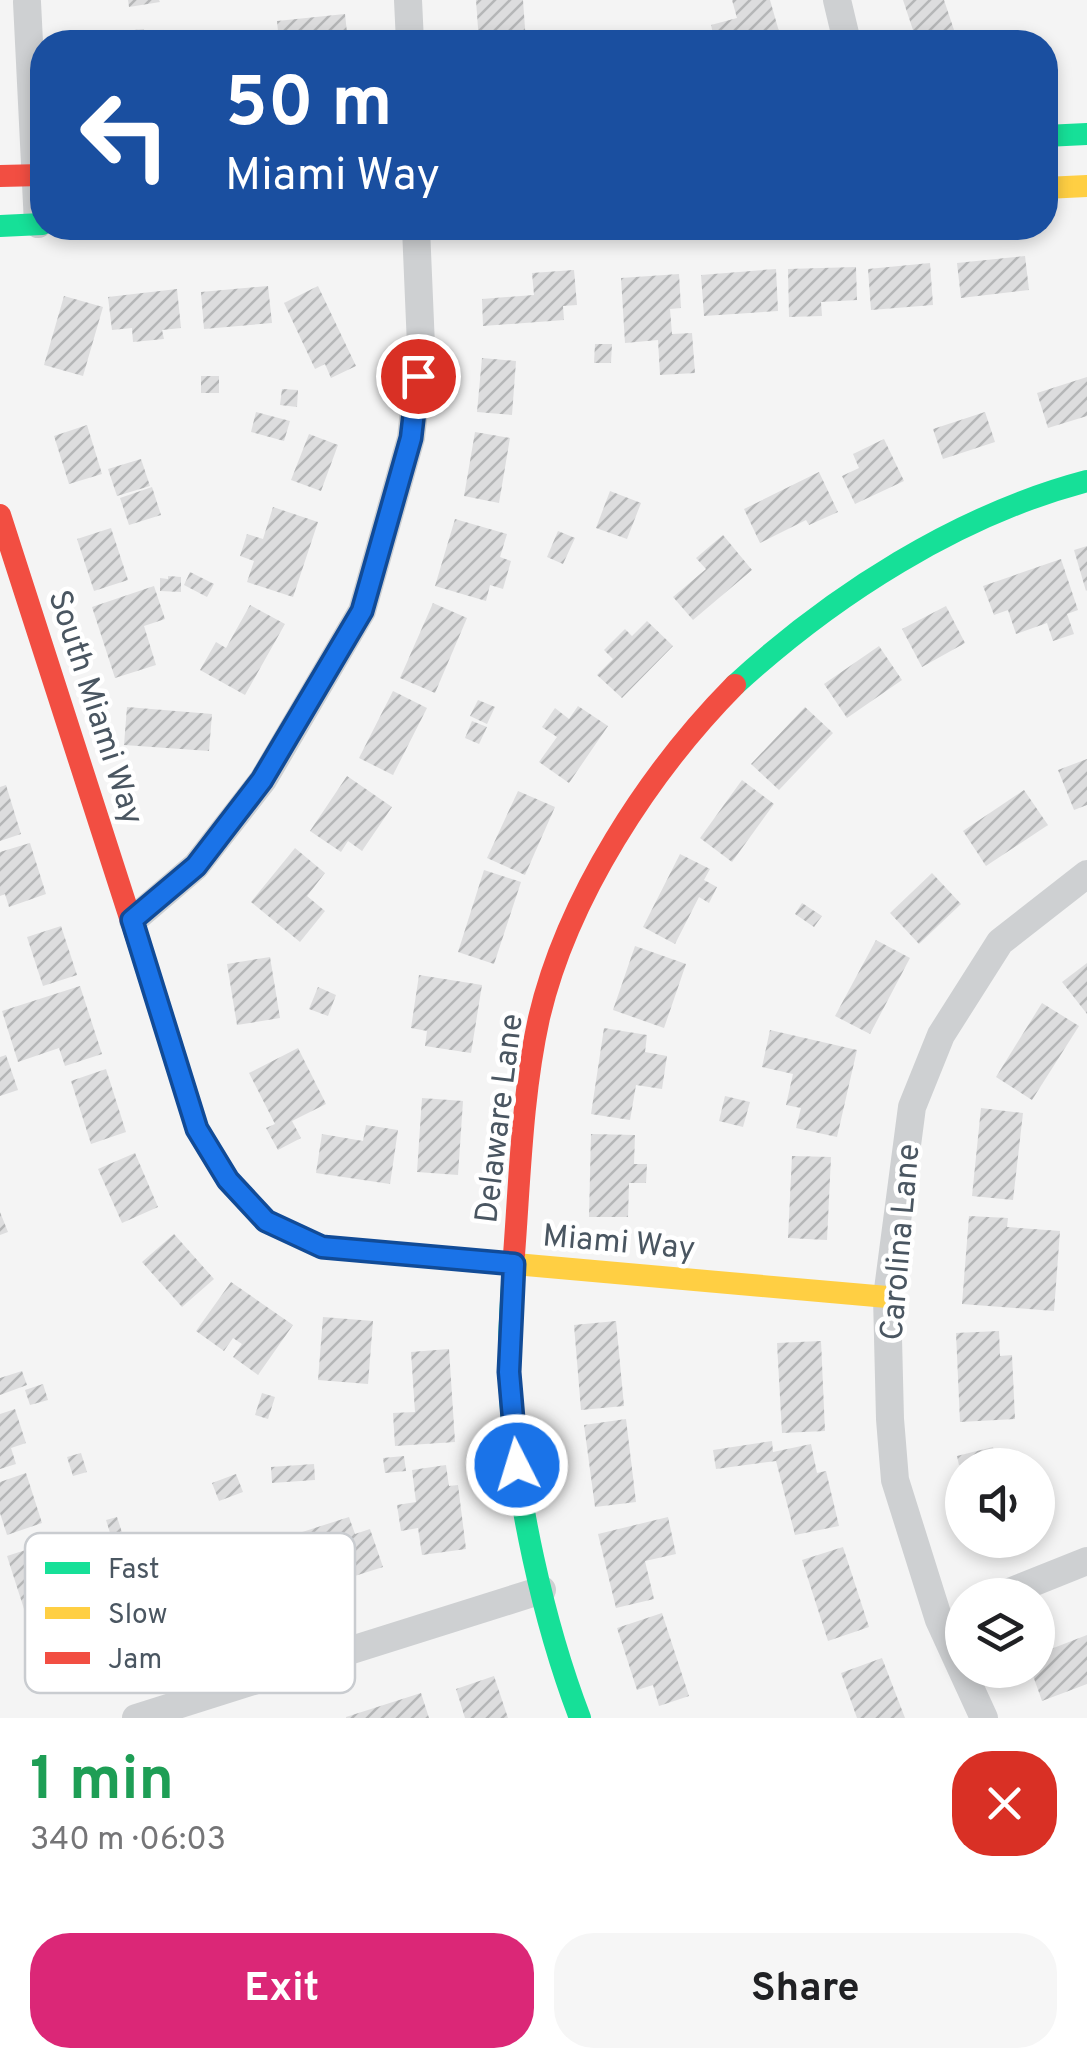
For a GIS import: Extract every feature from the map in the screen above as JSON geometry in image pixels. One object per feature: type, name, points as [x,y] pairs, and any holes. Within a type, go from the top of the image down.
[{"type":"street","points":[[408,0],[409,30]]},
{"type":"street","points":[[837,0],[844,30]]},
{"type":"street","points":[[26,2],[30,60]]},
{"type":"street","points":[[1058,135],[1087,134]]},
{"type":"street","points":[[0,176],[30,175]]},
{"type":"street","points":[[1058,187],[1087,186]]},
{"type":"street","points":[[0,226],[30,224]]},
{"type":"street","points":[[132,920],[196,866],[262,780],[362,611],[411,438],[421,346],[417,240]]},
{"type":"street","name":"Delaware Lane","points":[[580,1718],[542,1590],[517,1465],[510,1390],[514,1264],[528,1093],[546,992],[578,913],[620,828],[671,754],[759,662],[811,617],[884,569],[986,519],[1087,481]]},
{"type":"street","name":"South Miami Way","points":[[0,515],[132,920]]},
{"type":"street","name":"Carolina Lane","points":[[945,1603],[896,1480],[890,1419],[887,1297],[912,1107],[941,1035],[1000,942],[1087,874]]},
{"type":"street","name":"Miami Way","points":[[132,920],[197,1129],[228,1180],[266,1221],[322,1247],[887,1297]]},
{"type":"street","points":[[1044,1578],[1087,1561]]},
{"type":"street","points":[[355,1649],[542,1590]]},
{"type":"street","name":"Carolina Lane","points":[[974,1688],[984,1718]]},
{"type":"street","points":[[136,1718],[215,1693]]},
{"type":"building","points":[[128,0],[159,0],[160,2],[129,7]]},
{"type":"building","points":[[476,0],[523,0],[525,30],[478,30]]},
{"type":"building","points":[[732,0],[770,0],[779,30],[712,30],[711,25],[737,18]]},
{"type":"building","points":[[903,0],[944,0],[954,30],[913,30]]},
{"type":"building","points":[[345,14],[347,30],[278,30],[277,21]]},
{"type":"building","points":[[1025,256],[1029,290],[961,298],[957,263]]},
{"type":"building","points":[[930,263],[933,305],[871,310],[868,269]]},
{"type":"building","points":[[856,267],[857,300],[821,302],[822,316],[789,317],[788,269]]},
{"type":"building","points":[[776,269],[778,311],[704,316],[701,275]]},
{"type":"building","points":[[574,270],[577,305],[563,306],[564,320],[483,326],[482,299],[534,295],[532,273]]},
{"type":"building","points":[[679,274],[681,308],[670,309],[672,334],[692,333],[695,373],[660,375],[658,340],[625,343],[621,278]]},
{"type":"building","points":[[268,286],[272,323],[204,329],[201,292]]},
{"type":"building","points":[[318,286],[356,366],[331,378],[325,364],[315,369],[284,303]]},
{"type":"building","points":[[177,289],[181,328],[162,330],[164,339],[133,342],[132,328],[112,330],[108,297]]},
{"type":"building","points":[[64,296],[103,307],[83,376],[44,365]]},
{"type":"building","points":[[595,344],[612,344],[611,363],[594,363]]},
{"type":"building","points":[[482,358],[516,361],[512,415],[477,412]]},
{"type":"building","points":[[201,376],[219,376],[219,393],[201,393]]},
{"type":"building","points":[[1087,377],[1087,416],[1048,428],[1037,393]]},
{"type":"building","points":[[282,389],[298,390],[297,407],[280,405]]},
{"type":"building","points":[[256,412],[290,421],[284,441],[251,432]]},
{"type":"building","points":[[985,412],[995,442],[943,459],[933,429]]},
{"type":"building","points":[[87,425],[102,474],[69,484],[54,436]]},
{"type":"building","points":[[475,432],[510,438],[499,503],[464,496]]},
{"type":"building","points":[[309,434],[338,445],[321,491],[291,480]]},
{"type":"building","points":[[884,439],[904,481],[855,504],[842,476],[859,468],[853,454]]},
{"type":"building","points":[[141,459],[150,486],[117,496],[108,469]]},
{"type":"building","points":[[819,472],[838,512],[809,525],[806,520],[760,543],[744,509]]},
{"type":"building","points":[[152,487],[161,515],[129,525],[120,498]]},
{"type":"building","points":[[610,491],[641,503],[627,539],[596,528]]},
{"type":"building","points":[[273,507],[318,522],[293,597],[247,582],[254,561],[240,556],[247,534],[263,539]]},
{"type":"building","points":[[455,519],[507,534],[500,557],[511,561],[503,589],[490,585],[486,601],[435,586]]},
{"type":"building","points":[[111,528],[128,580],[94,591],[77,539]]},
{"type":"building","points":[[558,531],[575,538],[563,564],[547,557]]},
{"type":"building","points":[[723,535],[752,570],[693,620],[673,597],[706,569],[696,558]]},
{"type":"building","points":[[1087,546],[1087,590],[1086,591],[1074,550]]},
{"type":"building","points":[[1061,559],[1078,610],[1067,614],[1074,634],[1053,641],[1047,623],[1016,634],[1008,610],[994,615],[983,586]]},
{"type":"building","points":[[190,572],[214,584],[207,597],[184,585]]},
{"type":"building","points":[[181,577],[181,592],[160,591],[160,578]]},
{"type":"building","points":[[154,586],[165,619],[144,626],[156,665],[115,678],[92,607]]},
{"type":"building","points":[[433,603],[467,618],[435,693],[400,678]]},
{"type":"building","points":[[250,605],[285,624],[245,695],[200,670],[216,642],[226,648]]},
{"type":"building","points":[[946,606],[965,643],[922,667],[902,629]]},
{"type":"building","points":[[647,621],[673,646],[622,698],[597,675],[613,659],[604,650],[625,629],[632,636]]},
{"type":"building","points":[[879,646],[902,680],[847,718],[824,684]]},
{"type":"building","points":[[393,691],[427,708],[393,775],[359,758]]},
{"type":"building","points":[[478,700],[495,707],[487,724],[470,716]]},
{"type":"building","points":[[578,706],[608,726],[569,783],[539,762],[557,737],[542,727],[555,708],[569,719]]},
{"type":"building","points":[[127,707],[212,714],[209,751],[124,745]]},
{"type":"building","points":[[805,707],[833,733],[779,790],[751,764]]},
{"type":"building","points":[[472,721],[487,727],[479,744],[465,738]]},
{"type":"building","points":[[1087,759],[1087,805],[1074,810],[1058,770]]},
{"type":"building","points":[[347,776],[392,807],[362,851],[348,841],[341,852],[310,831]]},
{"type":"building","points":[[742,780],[774,804],[732,862],[700,838]]},
{"type":"building","points":[[6,785],[21,834],[0,841],[0,787]]},
{"type":"building","points":[[1024,790],[1048,825],[986,866],[963,831]]},
{"type":"building","points":[[518,791],[555,807],[525,875],[487,858]]},
{"type":"building","points":[[30,843],[46,894],[9,907],[5,894],[0,896],[0,852]]},
{"type":"building","points":[[295,848],[325,873],[307,896],[325,911],[300,942],[251,902]]},
{"type":"building","points":[[680,854],[710,869],[704,880],[717,887],[709,903],[699,897],[675,944],[643,927]]},
{"type":"building","points":[[484,870],[521,882],[494,964],[458,952]]},
{"type":"building","points":[[932,873],[961,904],[919,944],[890,913]]},
{"type":"building","points":[[802,903],[822,916],[814,927],[795,914]]},
{"type":"building","points":[[61,926],[77,975],[43,986],[27,937]]},
{"type":"building","points":[[876,940],[910,958],[870,1034],[835,1016]]},
{"type":"building","points":[[635,946],[686,964],[664,1028],[613,1010]]},
{"type":"building","points":[[270,957],[280,1018],[237,1025],[227,964]]},
{"type":"building","points":[[1087,963],[1087,1014],[1062,982]]},
{"type":"building","points":[[419,975],[482,985],[471,1053],[425,1046],[427,1031],[411,1028]]},
{"type":"building","points":[[80,986],[102,1054],[65,1066],[59,1048],[18,1062],[2,1011]]},
{"type":"building","points":[[318,987],[336,995],[328,1016],[309,1009]]},
{"type":"building","points":[[1042,1003],[1079,1026],[1032,1100],[996,1077]]},
{"type":"building","points":[[604,1028],[647,1035],[645,1052],[667,1056],[662,1089],[636,1085],[630,1120],[591,1114]]},
{"type":"building","points":[[770,1030],[857,1050],[837,1137],[796,1128],[801,1108],[786,1105],[793,1074],[762,1067]]},
{"type":"building","points":[[298,1048],[326,1104],[292,1121],[301,1138],[278,1150],[266,1128],[275,1124],[249,1073]]},
{"type":"building","points":[[6,1055],[18,1090],[0,1096],[0,1057]]},
{"type":"building","points":[[106,1069],[126,1132],[91,1144],[71,1081]]},
{"type":"building","points":[[725,1096],[750,1102],[743,1127],[719,1121]]},
{"type":"building","points":[[422,1098],[463,1101],[458,1175],[417,1172]]},
{"type":"building","points":[[981,1108],[1023,1113],[1013,1200],[972,1196]]},
{"type":"building","points":[[366,1125],[398,1130],[390,1184],[316,1173],[322,1134],[363,1141]]},
{"type":"building","points":[[591,1134],[635,1135],[634,1164],[647,1164],[646,1183],[629,1183],[628,1217],[589,1217]]},
{"type":"building","points":[[135,1153],[158,1207],[122,1223],[98,1169]]},
{"type":"building","points":[[792,1156],[831,1157],[827,1240],[788,1238]]},
{"type":"building","points":[[0,1212],[8,1232],[0,1235]]},
{"type":"building","points":[[969,1216],[1008,1218],[1007,1227],[1060,1231],[1054,1311],[962,1304]]},
{"type":"building","points":[[174,1234],[214,1279],[182,1307],[142,1262]]},
{"type":"building","points":[[231,1282],[293,1325],[258,1375],[233,1357],[242,1344],[233,1338],[224,1351],[196,1331]]},
{"type":"building","points":[[323,1317],[373,1321],[368,1384],[318,1380]]},
{"type":"building","points":[[616,1321],[624,1406],[581,1410],[574,1325]]},
{"type":"building","points":[[999,1331],[1000,1356],[1012,1355],[1015,1419],[960,1422],[956,1333]]},
{"type":"building","points":[[821,1341],[825,1431],[782,1433],[777,1343]]},
{"type":"building","points":[[449,1349],[455,1442],[395,1446],[393,1413],[415,1412],[411,1352]]},
{"type":"building","points":[[22,1371],[27,1385],[0,1395],[0,1378]]},
{"type":"building","points":[[43,1384],[48,1400],[30,1405],[25,1390]]},
{"type":"building","points":[[262,1393],[275,1397],[268,1419],[255,1415]]},
{"type":"building","points":[[15,1409],[26,1443],[11,1448],[16,1464],[0,1469],[0,1414]]},
{"type":"building","points":[[626,1419],[636,1502],[595,1507],[584,1425]]},
{"type":"building","points":[[772,1441],[773,1452],[811,1444],[817,1473],[826,1471],[839,1526],[795,1535],[776,1461],[716,1469],[713,1450]]},
{"type":"building","points":[[81,1453],[87,1472],[73,1476],[67,1457]]},
{"type":"building","points":[[404,1456],[406,1471],[385,1473],[383,1458]]},
{"type":"building","points":[[314,1464],[315,1480],[272,1483],[271,1467]]},
{"type":"building","points":[[446,1465],[449,1486],[458,1485],[466,1549],[422,1555],[418,1528],[401,1531],[397,1505],[416,1502],[412,1470]]},
{"type":"building","points":[[26,1473],[42,1523],[7,1535],[0,1513],[0,1482]]},
{"type":"building","points":[[236,1474],[243,1492],[219,1501],[212,1483]]},
{"type":"building","points":[[117,1517],[122,1533],[110,1533],[106,1520]]},
{"type":"building","points":[[349,1517],[355,1533],[299,1533]]},
{"type":"building","points":[[668,1517],[676,1554],[645,1561],[654,1599],[616,1608],[598,1534]]},
{"type":"building","points":[[370,1529],[383,1567],[355,1576],[355,1534]]},
{"type":"building","points":[[843,1547],[869,1627],[828,1641],[802,1560]]},
{"type":"building","points":[[25,1550],[25,1609],[24,1609],[7,1556]]},
{"type":"building","points":[[662,1613],[689,1696],[659,1706],[653,1685],[637,1690],[617,1628]]},
{"type":"building","points":[[1087,1635],[1087,1684],[1042,1701],[1037,1688],[1055,1688],[1055,1647]]},
{"type":"building","points":[[882,1658],[905,1718],[857,1718],[841,1673]]},
{"type":"building","points":[[494,1676],[508,1718],[465,1718],[456,1689]]},
{"type":"building","points":[[421,1693],[429,1718],[346,1718],[346,1717]]},
{"type":"traffic: fast","points":[[1058,135],[1087,134]]},
{"type":"traffic: fast","points":[[0,226],[30,225]]},
{"type":"traffic: fast","points":[[735,685],[813,620],[899,562],[991,515],[1087,481]]},
{"type":"traffic: fast","points":[[514,1255],[509,1377],[518,1474],[543,1601],[580,1718]]},
{"type":"traffic: slow","points":[[1058,187],[1087,186]]},
{"type":"traffic: slow","points":[[174,1054],[197,1129],[228,1181],[266,1221],[323,1247],[887,1297]]},
{"type":"traffic: jam","points":[[0,176],[30,175]]},
{"type":"traffic: jam","points":[[0,515],[174,1054]]},
{"type":"traffic: jam","points":[[514,1255],[533,1047],[552,973],[569,928],[615,839],[643,797],[703,719],[735,685]]},
{"type":"route","points":[[418,376],[411,438],[362,611],[262,780],[196,866],[132,920],[197,1129],[228,1180],[266,1221],[322,1247],[514,1264],[509,1372],[517,1465]]}]
